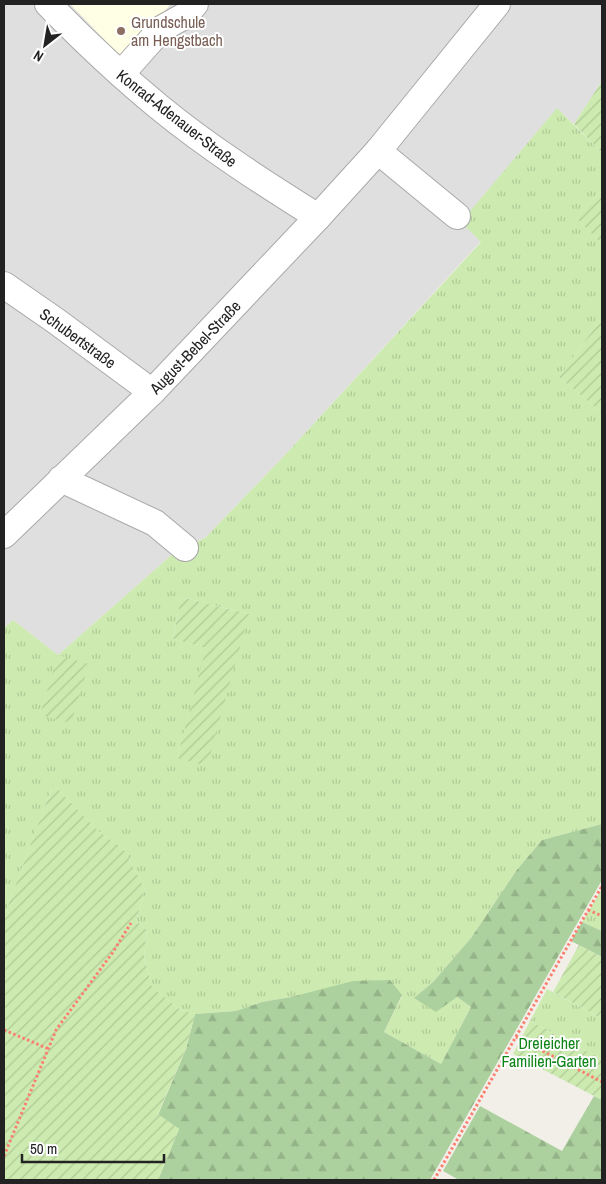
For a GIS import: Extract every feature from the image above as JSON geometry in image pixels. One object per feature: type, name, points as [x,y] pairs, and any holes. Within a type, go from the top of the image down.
[{"type":"street","name":"Konrad-Adenauer-Straße","points":[[48,4],[121,74],[193,134],[252,176],[318,217]]},
{"type":"street","points":[[121,74],[161,29],[186,16],[196,4]]},
{"type":"street","name":"August-Bebel-Straße","points":[[4,535],[152,392],[318,217],[378,151],[497,4]]},
{"type":"street","points":[[378,151],[457,216]]},
{"type":"street","name":"Schubertstraße","points":[[4,285],[152,392]]},
{"type":"street","points":[[61,479],[155,523],[185,548]]},
{"type":"path","points":[[434,1180],[602,886]]},
{"type":"path","points":[[588,910],[602,916]]},
{"type":"path","points":[[4,1156],[56,1030],[113,952],[131,923]]},
{"type":"path","points":[[4,1030],[49,1049]]},
{"type":"path","points":[[516,1037],[602,1082]]},
{"type":"shaded area","points":[[4,4],[602,4],[602,81],[574,124],[557,109],[462,222],[481,241],[284,456],[205,538],[176,551],[58,655],[13,620],[4,628]]},
{"type":"shaded area","name":"Grundschule am Hengstbach","points":[[70,4],[171,4],[122,58]]},
{"type":"green space","points":[[602,81],[602,153],[574,124]]},
{"type":"green space","points":[[557,108],[602,153],[602,191],[575,217],[602,244],[602,317],[559,377],[602,413],[602,824],[542,840],[516,871],[471,938],[433,982],[414,998],[457,997],[471,1007],[441,1064],[384,1032],[402,996],[291,997],[262,1002],[236,1011],[195,1014],[179,1009],[152,987],[144,957],[147,930],[136,921],[145,889],[123,848],[98,831],[53,784],[4,916],[4,628],[13,620],[58,655],[176,551],[205,538],[284,456],[481,242],[461,222]],"holes":[[[181,597],[249,614],[177,758],[207,648],[173,639]]]},
{"type":"green space","points":[[602,191],[602,244],[575,217]]},
{"type":"green space","points":[[602,317],[602,413],[559,377]]},
{"type":"green space","points":[[181,597],[249,614],[207,766],[177,758],[206,648],[173,639]]},
{"type":"green space","points":[[58,655],[89,664],[71,723],[40,715]]},
{"type":"green space","points":[[53,784],[98,831],[123,848],[145,889],[136,921],[147,930],[144,957],[152,987],[179,1009],[195,1014],[186,1049],[158,1114],[179,1129],[158,1180],[4,1180],[4,916]]},
{"type":"green space","points":[[602,824],[602,880],[430,1180],[158,1180],[179,1129],[158,1115],[186,1049],[195,1014],[236,1011],[262,1002],[291,997],[353,981],[390,980],[402,995],[384,1032],[441,1064],[471,1007],[457,997],[436,1012],[414,998],[433,982],[471,938],[516,871],[542,840]]},
{"type":"green space","points":[[602,889],[602,931],[582,922]]},
{"type":"green space","points":[[582,922],[602,931],[602,957],[571,941]]},
{"type":"green space","points":[[579,945],[602,957],[602,1019],[553,992]]},
{"type":"green space","points":[[547,989],[602,1019],[602,1059],[530,1021]]},
{"type":"green space","name":"Dreieicher Familien-Garten","points":[[530,1021],[602,1059],[602,1100],[513,1054]]},
{"type":"green space","points":[[594,1096],[602,1100],[602,1180],[459,1180],[443,1171],[480,1106],[562,1151]]},
{"type":"place","name":"Grundschule am Hengstbach","points":[[121,31]]}]
